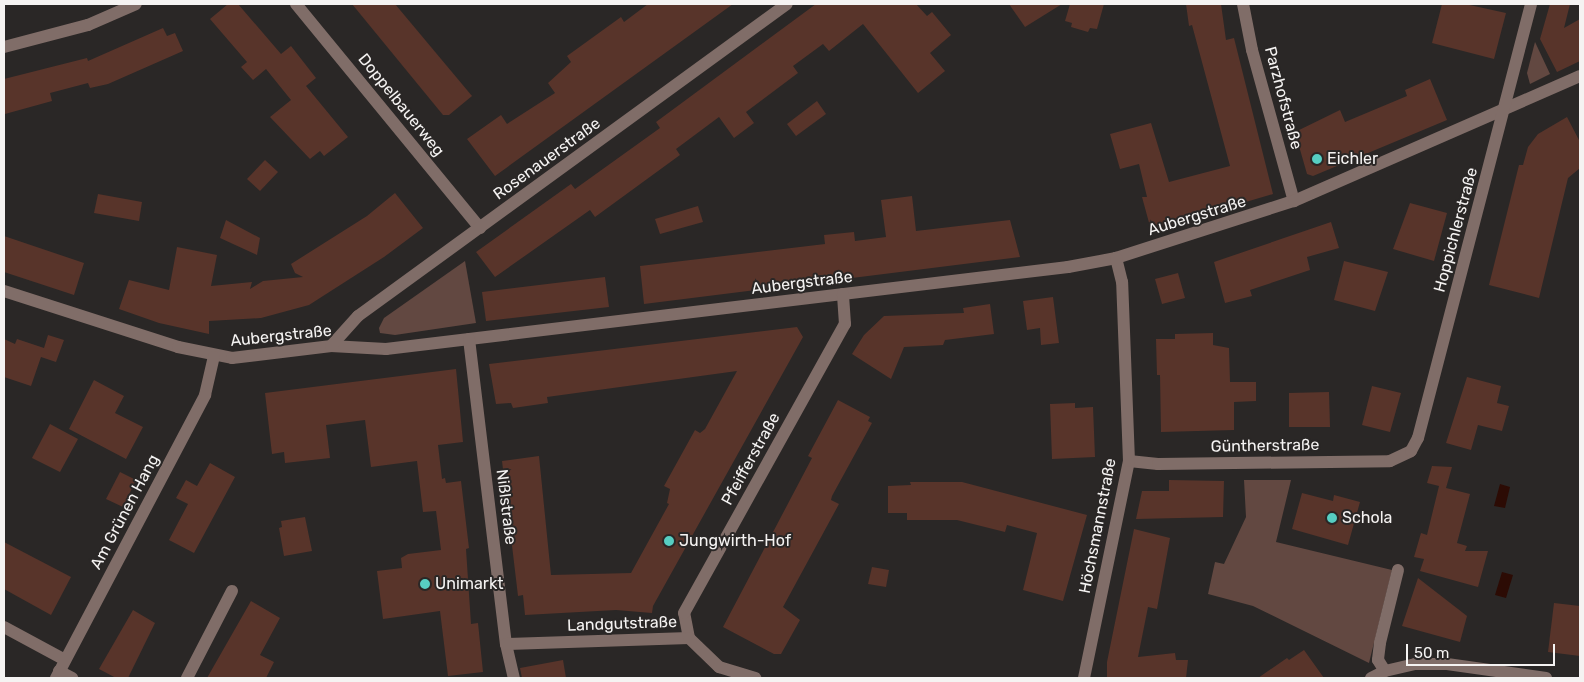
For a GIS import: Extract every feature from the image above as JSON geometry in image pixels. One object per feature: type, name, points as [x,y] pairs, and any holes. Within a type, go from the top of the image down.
[{"type":"street","points":[[4,47],[88,25],[136,4]]},
{"type":"street","name":"Doppelbauerweg","points":[[296,4],[480,228]]},
{"type":"street","name":"Rosenauerstraße","points":[[331,346],[358,316],[787,4]]},
{"type":"street","name":"Parzhofstraße","points":[[1243,4],[1252,50],[1294,201]]},
{"type":"street","name":"Hoppichlerstraße","points":[[1401,458],[1411,451],[1418,438],[1531,4]]},
{"type":"street","name":"Aubergstraße","points":[[4,291],[214,357],[253,357],[331,346],[386,349],[468,340],[1116,258],[1294,201],[1504,111],[1580,76]]},
{"type":"street","name":"Höchsmannstraße","points":[[1084,678],[1128,461],[1122,282],[1116,258]]},
{"type":"street","name":"Pfeifferstraße","points":[[689,638],[684,613],[845,324],[843,294]]},
{"type":"street","name":"Nißlstraße","points":[[468,340],[506,644],[514,678]]},
{"type":"street","name":"Am Grünen Hang","points":[[57,675],[205,395],[214,357]]},
{"type":"street","name":"Güntherstraße","points":[[1128,461],[1158,464],[1401,458]]},
{"type":"street","points":[[1384,671],[1378,660],[1380,643],[1398,570]]},
{"type":"street","points":[[187,678],[232,592]]},
{"type":"street","points":[[4,627],[65,660]]},
{"type":"street","name":"Landgutstraße","points":[[506,644],[689,638],[719,673],[755,678]]},
{"type":"street","points":[[1371,678],[1384,671],[1415,664],[1447,664],[1546,678]]},
{"type":"street","points":[[57,675],[72,678]]},
{"type":"shaded area","points":[[1535,42],[1550,74],[1530,84],[1527,73]]},
{"type":"shaded area","points":[[465,261],[476,323],[395,335],[380,333],[379,328],[384,318]]},
{"type":"shaded area","points":[[1244,480],[1291,480],[1276,542],[1392,570],[1369,663],[1253,606],[1208,594],[1215,562],[1224,564],[1246,517]]},
{"type":"shaded area","points":[[1500,484],[1510,487],[1505,508],[1494,506]]},
{"type":"shaded area","points":[[1502,572],[1513,575],[1506,598],[1495,595]]},
{"type":"building","points":[[228,4],[238,4],[281,54],[291,46],[316,78],[306,86],[348,137],[324,156],[320,151],[310,159],[270,117],[291,100],[266,69],[253,80],[241,67],[247,62],[210,19]]},
{"type":"building","points":[[352,4],[395,4],[472,96],[449,115],[443,115]]},
{"type":"building","points":[[648,4],[733,4],[495,176],[467,139],[501,115],[507,124],[555,93],[548,83],[571,62],[567,56],[621,17],[624,22]]},
{"type":"building","points":[[816,4],[916,4],[927,16],[932,12],[951,35],[930,53],[945,71],[918,93],[863,24],[829,51],[823,44],[793,66],[798,73],[746,112],[754,123],[734,138],[719,117],[676,149],[680,155],[595,217],[590,210],[495,277],[476,252],[571,184],[575,189],[660,128],[656,122]]},
{"type":"building","points":[[1009,4],[1062,4],[1025,27]]},
{"type":"building","points":[[1070,4],[1104,4],[1097,29],[1090,28],[1088,32],[1071,27],[1072,23],[1065,21]]},
{"type":"building","points":[[1186,4],[1221,4],[1226,40],[1234,38],[1273,194],[1151,230],[1142,197],[1147,197],[1139,164],[1120,169],[1110,134],[1151,123],[1169,182],[1230,166],[1192,25],[1189,26]]},
{"type":"building","points":[[1442,4],[1465,4],[1506,13],[1494,59],[1432,43]]},
{"type":"building","points":[[1550,4],[1570,4],[1564,28],[1580,19],[1580,61],[1557,72],[1540,39]]},
{"type":"building","points":[[163,28],[167,36],[175,33],[183,51],[108,84],[90,88],[88,83],[50,93],[52,101],[5,114],[4,79],[87,58],[88,61]]},
{"type":"building","points":[[1430,79],[1447,120],[1313,176],[1307,174],[1295,132],[1340,110],[1345,122],[1407,96],[1405,90]]},
{"type":"building","points":[[817,101],[826,114],[796,136],[787,124]]},
{"type":"building","points":[[1567,117],[1580,142],[1580,168],[1568,178],[1539,298],[1489,285],[1519,165],[1523,165],[1528,147],[1538,134]]},
{"type":"building","points":[[265,160],[278,172],[260,191],[247,179]]},
{"type":"building","points":[[395,193],[423,228],[384,257],[309,305],[261,318],[209,321],[209,334],[159,323],[119,309],[129,280],[169,290],[177,247],[217,255],[211,286],[252,282],[250,289],[263,281],[303,277],[295,273],[291,264],[367,216]]},
{"type":"building","points":[[98,194],[142,202],[139,221],[94,213]]},
{"type":"building","points":[[912,196],[916,231],[1010,220],[1020,257],[644,304],[640,266],[825,244],[824,235],[854,232],[855,241],[886,237],[881,200]]},
{"type":"building","points":[[1410,203],[1447,213],[1434,261],[1393,249]]},
{"type":"building","points":[[698,206],[703,222],[660,234],[655,219]]},
{"type":"building","points":[[226,220],[260,238],[257,255],[220,238]]},
{"type":"building","points":[[1331,222],[1339,248],[1307,257],[1310,270],[1250,290],[1252,296],[1225,303],[1214,262]]},
{"type":"building","points":[[4,236],[84,263],[74,295],[4,272]]},
{"type":"building","points":[[1344,261],[1388,272],[1375,311],[1334,300]]},
{"type":"building","points":[[1178,273],[1185,298],[1162,304],[1155,279]]},
{"type":"building","points":[[605,277],[609,307],[486,321],[482,292]]},
{"type":"building","points":[[1053,297],[1059,343],[1041,345],[1040,328],[1027,330],[1023,301]]},
{"type":"building","points":[[990,304],[994,334],[945,340],[943,345],[904,347],[891,379],[852,354],[864,335],[884,316],[964,313],[963,308]]},
{"type":"building","points":[[797,327],[803,337],[653,606],[652,613],[616,610],[525,615],[523,595],[518,596],[502,461],[539,456],[551,575],[631,573],[669,504],[667,503],[670,489],[664,486],[695,430],[700,433],[705,429],[737,371],[547,397],[548,403],[513,408],[511,403],[496,404],[489,364]]},
{"type":"building","points":[[1213,333],[1213,345],[1229,348],[1230,382],[1256,382],[1256,401],[1234,402],[1234,430],[1161,432],[1160,375],[1157,375],[1156,339],[1175,339],[1175,334]]},
{"type":"building","points":[[48,335],[64,340],[56,362],[41,357],[31,386],[4,377],[4,339],[15,344],[17,339],[44,348]]},
{"type":"building","points":[[456,369],[463,442],[438,445],[442,479],[445,478],[446,483],[461,481],[469,548],[466,549],[471,624],[478,623],[483,672],[448,676],[440,611],[383,619],[377,571],[402,568],[401,558],[408,554],[441,550],[436,511],[423,512],[417,461],[371,467],[365,420],[326,425],[330,458],[285,463],[284,452],[272,454],[265,393]]},
{"type":"building","points":[[1467,377],[1501,386],[1497,403],[1509,406],[1502,431],[1478,425],[1471,450],[1446,443]]},
{"type":"building","points":[[94,380],[124,396],[115,413],[143,427],[126,459],[69,429]]},
{"type":"building","points":[[1372,386],[1401,393],[1390,432],[1362,425]]},
{"type":"building","points":[[1329,392],[1330,427],[1289,427],[1289,393]]},
{"type":"building","points":[[838,400],[870,417],[868,421],[872,423],[832,496],[831,500],[839,504],[783,607],[800,620],[781,654],[774,654],[723,627],[812,458],[808,456]]},
{"type":"building","points":[[1075,403],[1075,408],[1093,407],[1095,457],[1052,459],[1050,404]]},
{"type":"building","points":[[50,424],[78,439],[60,472],[32,458]]},
{"type":"building","points":[[210,463],[235,477],[194,553],[169,540],[188,504],[176,498],[186,480],[197,486]]},
{"type":"building","points":[[1432,466],[1452,467],[1446,488],[1470,494],[1457,543],[1467,546],[1465,551],[1488,551],[1478,587],[1420,571],[1424,559],[1414,557],[1421,533],[1427,535],[1439,486],[1427,483]]},
{"type":"building","points":[[120,472],[136,480],[123,507],[106,499]]},
{"type":"building","points":[[1169,480],[1224,481],[1223,517],[1136,519],[1142,491],[1169,491]]},
{"type":"building","points":[[910,482],[962,482],[1087,515],[1063,601],[1023,590],[1037,533],[1007,525],[1005,532],[957,520],[907,520],[907,513],[888,513],[888,486],[911,485]]},
{"type":"building","points":[[1302,493],[1333,501],[1334,495],[1360,502],[1348,545],[1292,529]]},
{"type":"building","points":[[305,517],[312,551],[284,556],[279,528],[282,527],[281,521]]},
{"type":"building","points":[[1134,529],[1170,538],[1157,609],[1148,607],[1138,657],[1175,653],[1176,660],[1188,660],[1186,678],[1107,678],[1107,662]]},
{"type":"building","points":[[4,542],[71,577],[51,615],[4,589]]},
{"type":"building","points":[[872,567],[889,570],[886,587],[868,584]]},
{"type":"building","points":[[1418,578],[1467,616],[1460,642],[1402,626]]},
{"type":"building","points":[[251,601],[280,618],[260,655],[274,662],[266,678],[207,678]]},
{"type":"building","points":[[1554,603],[1580,606],[1580,656],[1548,652]]},
{"type":"building","points":[[133,610],[155,623],[128,678],[116,678],[99,669]]},
{"type":"building","points":[[1304,650],[1324,678],[1258,678],[1287,658],[1289,660]]},
{"type":"building","points":[[563,660],[566,678],[522,678],[520,668]]},
{"type":"place","name":"Eichler","points":[[1317,159]]},
{"type":"place","name":"Schola","points":[[1332,518]]},
{"type":"place","name":"Jungwirth-Hof","points":[[669,541]]},
{"type":"place","name":"Unimarkt","points":[[425,584]]}]
